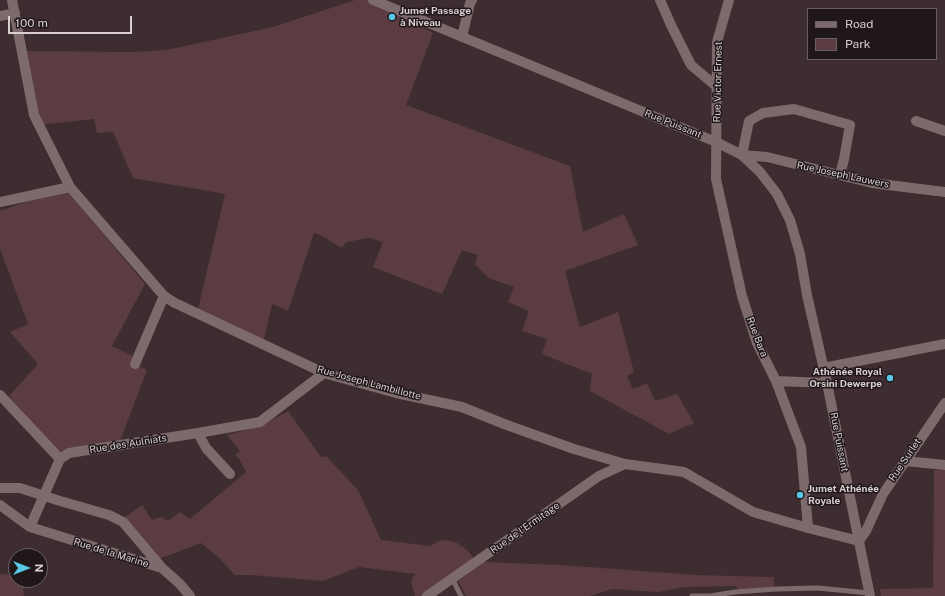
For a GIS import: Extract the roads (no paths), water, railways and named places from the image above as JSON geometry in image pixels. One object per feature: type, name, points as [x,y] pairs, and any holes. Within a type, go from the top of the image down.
[{"type":"street","name":"Rue Joseph Lambillotte","points":[[12,0],[34,115],[70,187],[164,296],[175,303],[324,373],[396,393],[462,407],[574,449],[626,464],[684,472],[753,512],[859,541]]},
{"type":"street","name":"Rue Puissant","points":[[373,0],[716,142],[742,155],[760,172],[777,194],[790,220],[800,254],[807,295],[827,382],[870,594]]},
{"type":"street","points":[[462,37],[472,0]]},
{"type":"street","points":[[660,0],[691,65],[717,87]]},
{"type":"street","name":"Rue Victor Ernest","points":[[716,142],[717,42],[729,0]]},
{"type":"street","points":[[0,16],[15,13]]},
{"type":"street","points":[[742,155],[749,121],[763,113],[794,109],[850,125],[840,175]]},
{"type":"street","points":[[916,121],[945,131]]},
{"type":"street","name":"Rue Bara","points":[[716,142],[716,179],[742,296],[757,343],[776,382],[801,448],[808,528]]},
{"type":"street","name":"Rue Joseph Lauwers","points":[[742,155],[766,157],[872,183],[945,192]]},
{"type":"street","points":[[0,202],[70,187]]},
{"type":"street","points":[[135,364],[164,296]]},
{"type":"street","points":[[823,368],[945,344]]},
{"type":"street","name":"Rue des Aulniats","points":[[60,459],[69,453],[260,422],[324,373]]},
{"type":"street","points":[[776,382],[827,382]]},
{"type":"street","points":[[0,395],[60,459],[30,527]]},
{"type":"street","name":"Rue Surlet","points":[[859,541],[866,531],[883,494],[945,403]]},
{"type":"street","points":[[198,433],[206,448],[230,474]]},
{"type":"street","points":[[905,461],[945,465]]},
{"type":"street","name":"Rue de l'Ermitage","points":[[427,596],[599,476],[626,464]]},
{"type":"street","name":"Rue de la Marine","points":[[0,488],[20,488],[109,515],[123,522],[162,568]]},
{"type":"street","name":"Rue de la Marine","points":[[0,505],[30,527],[162,568]]},
{"type":"street","points":[[162,568],[180,584],[190,596]]},
{"type":"lane","points":[[452,578],[461,596]]},
{"type":"lane","points":[[692,596],[710,596],[735,592],[774,589],[818,588],[870,594]]},
{"type":"place","name":"Jumet Passage à Niveau","points":[[392,17]]},
{"type":"place","name":"Athénée Royal Orsini Dewerpe","points":[[890,378]]},
{"type":"place","name":"Jumet Athénée Royale","points":[[800,495]]}]
